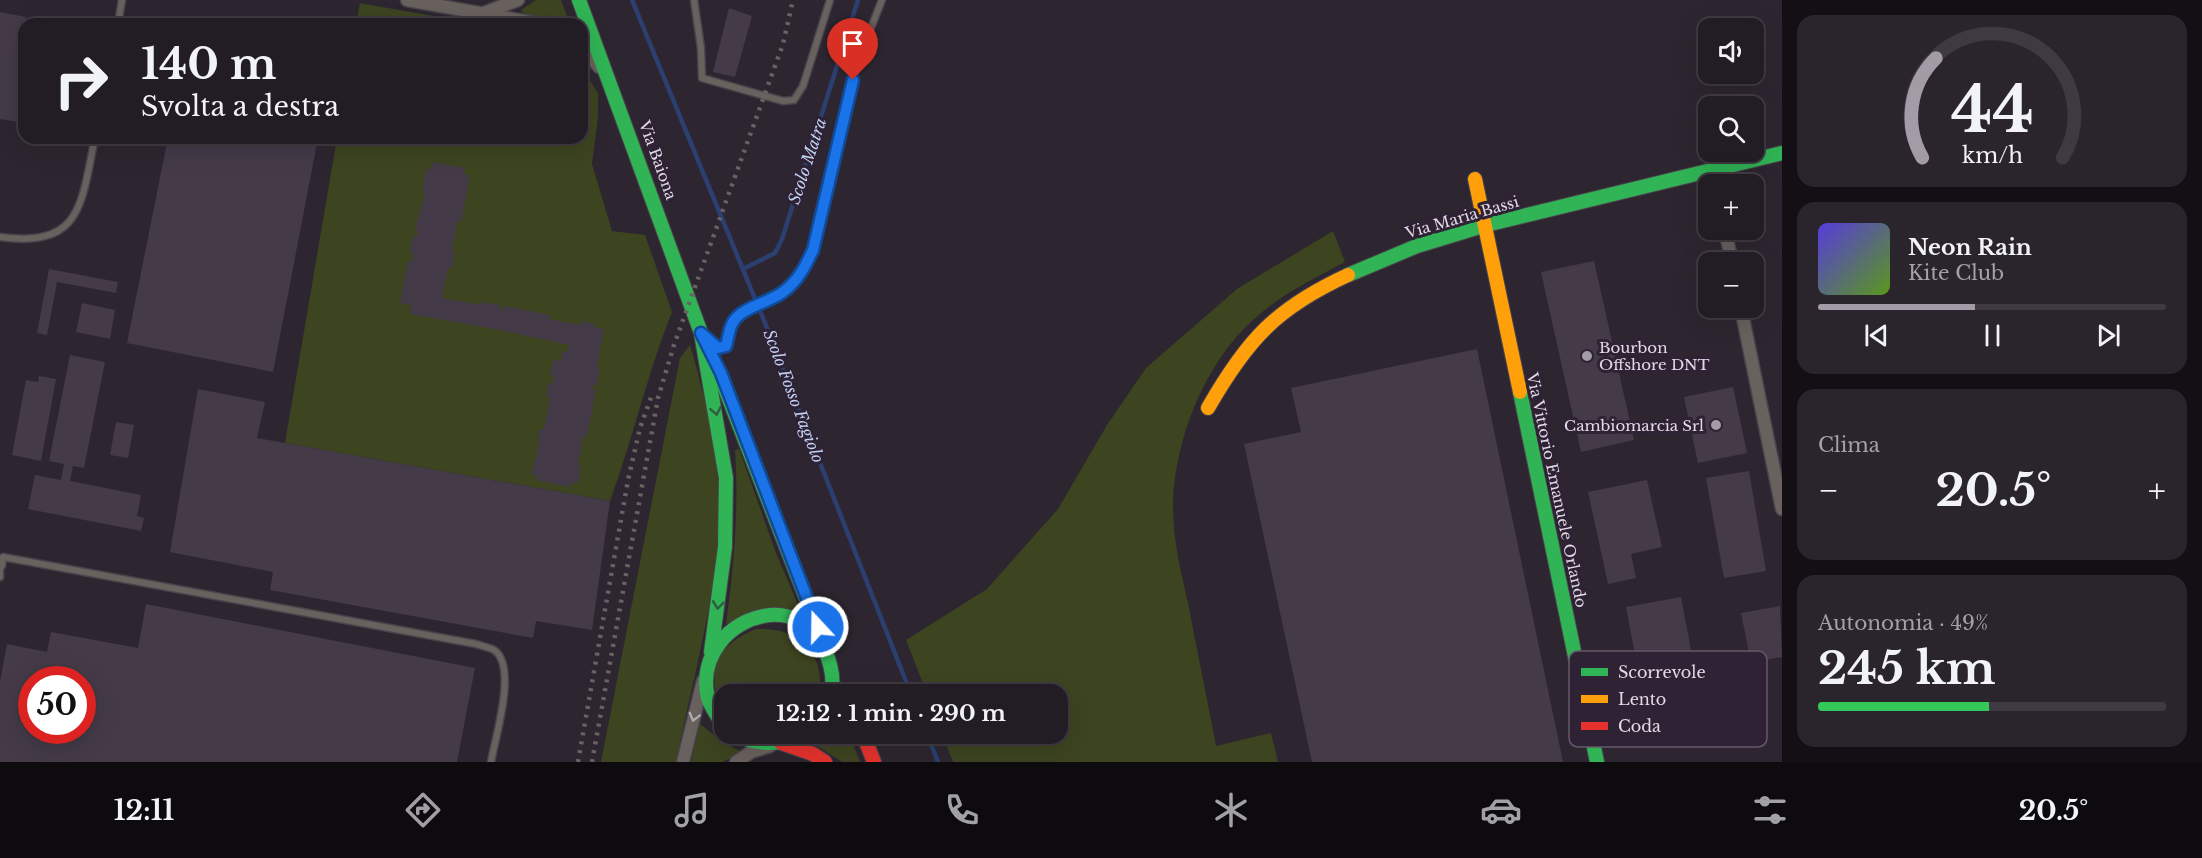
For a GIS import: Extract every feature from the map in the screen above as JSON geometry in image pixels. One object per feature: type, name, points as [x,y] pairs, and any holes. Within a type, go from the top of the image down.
[{"type":"main road","name":"Via Baiona","points":[[579,0],[586,18]]},
{"type":"main road","name":"Via Baiona","points":[[588,23],[701,333],[721,373],[827,651]]},
{"type":"main road","name":"Via Maria Bassi","points":[[1725,174],[1782,153]]},
{"type":"main road","name":"Via Vittorio Emanuele Orlando","points":[[1475,179],[1574,651]]},
{"type":"main road","name":"Via Maria Bassi","points":[[1208,408],[1233,364],[1269,322],[1311,292],[1417,246],[1486,225],[1698,181]]},
{"type":"main road","name":"Via Baiona","points":[[701,333],[726,478],[725,547],[711,652]]},
{"type":"main road","points":[[714,712],[706,690],[705,671],[711,652],[734,626],[766,615],[784,617],[800,623],[814,633],[827,651],[842,684]]},
{"type":"main road","points":[[827,651],[834,674],[833,684]]},
{"type":"main road","points":[[781,744],[813,754],[825,762]]},
{"type":"main road","points":[[867,744],[874,762]]},
{"type":"main road","name":"Via Vittorio Emanuele Orlando","points":[[1594,747],[1597,762]]},
{"type":"street","points":[[407,0],[513,18]]},
{"type":"street","points":[[485,12],[518,0]]},
{"type":"street","points":[[588,54],[611,82]]},
{"type":"street","points":[[1743,318],[1782,509]]},
{"type":"street","points":[[683,762],[705,671]]},
{"type":"street","points":[[736,762],[752,752],[775,744]]},
{"type":"lane","points":[[118,18],[122,0]]},
{"type":"lane","points":[[694,0],[701,48],[702,78],[783,102],[794,100],[802,86],[830,0]]},
{"type":"lane","points":[[701,333],[718,348],[726,346],[733,322],[742,313],[769,302],[785,291],[802,273],[813,250],[844,109],[858,60],[882,0]]},
{"type":"lane","points":[[0,237],[33,238],[51,235],[69,224],[81,207],[93,144]]},
{"type":"lane","points":[[0,577],[3,557],[476,644],[495,651],[502,661],[506,680],[490,762]]},
{"type":"green space","points":[[536,0],[561,0],[568,18],[537,18],[523,14],[521,10]]},
{"type":"green space","points":[[360,3],[444,18],[357,18]]},
{"type":"green space","points":[[588,77],[598,94],[598,117],[592,164],[612,231],[645,235],[672,312],[610,501],[285,443],[336,144],[588,144]]},
{"type":"green space","points":[[1333,231],[1345,262],[1297,288],[1263,311],[1235,338],[1220,359],[1206,382],[1185,432],[1174,483],[1173,520],[1176,544],[1216,746],[1271,733],[1278,762],[953,762],[946,744],[1068,744],[1068,684],[923,684],[906,640],[987,589],[1058,509],[1107,425],[1146,368],[1237,289]]},
{"type":"green space","points":[[690,345],[711,430],[719,495],[714,577],[703,639],[676,762],[601,762],[680,358]]},
{"type":"green space","points":[[739,449],[776,553],[804,619],[726,624],[735,537],[735,450]]},
{"type":"green space","points":[[756,629],[771,629],[796,637],[813,654],[818,665],[820,684],[715,684],[714,675],[722,653],[742,636]]},
{"type":"green space","points":[[700,724],[714,735],[714,744],[727,744],[741,752],[723,762],[691,762]]},
{"type":"green space","points":[[814,744],[853,744],[860,762],[842,762]]},
{"type":"building","points":[[729,8],[752,16],[735,77],[713,72]]},
{"type":"building","points":[[0,12],[26,17],[18,18],[18,122],[0,119]]},
{"type":"building","points":[[167,144],[317,144],[273,372],[127,343]]},
{"type":"building","points":[[432,162],[465,168],[463,174],[470,176],[461,222],[457,221],[452,250],[455,251],[452,268],[448,268],[442,298],[481,305],[482,302],[500,305],[499,309],[503,310],[504,306],[550,315],[549,319],[580,325],[581,321],[595,324],[594,327],[604,329],[597,367],[600,367],[597,385],[594,384],[592,389],[596,390],[587,436],[583,436],[578,482],[571,483],[570,487],[536,480],[537,476],[531,473],[538,451],[539,429],[544,430],[550,398],[546,397],[548,383],[553,384],[554,375],[550,375],[553,361],[561,360],[563,351],[567,352],[569,345],[410,314],[411,305],[400,303],[408,261],[412,262],[413,254],[410,253],[413,236],[417,236],[418,231],[415,230],[425,194],[422,193],[426,170],[431,168]]},
{"type":"building","name":"Bourbon Offshore DNT","points":[[1594,261],[1634,440],[1581,452],[1541,272]]},
{"type":"building","points":[[49,269],[118,282],[116,293],[57,282],[47,335],[37,333]]},
{"type":"building","points":[[82,303],[115,310],[110,339],[76,332]]},
{"type":"building","points":[[1477,349],[1563,762],[1312,762],[1244,444],[1301,432],[1291,388]]},
{"type":"building","points":[[70,355],[105,362],[84,468],[73,466],[70,481],[141,495],[137,516],[144,518],[141,531],[28,509],[35,475],[61,480],[64,464],[49,461]]},
{"type":"building","points":[[39,376],[56,379],[41,461],[12,455],[26,380],[38,382]]},
{"type":"building","name":"Cambiomarcia Srl","points":[[1733,387],[1747,453],[1698,463],[1684,397]]},
{"type":"building","points":[[198,389],[265,402],[257,438],[610,501],[592,630],[536,621],[533,638],[270,590],[273,572],[170,552]]},
{"type":"building","points":[[116,422],[134,425],[128,458],[110,455]]},
{"type":"building","points":[[1749,471],[1766,571],[1724,578],[1706,478]]},
{"type":"building","points":[[1647,480],[1662,547],[1631,554],[1636,578],[1608,584],[1588,492]]},
{"type":"building","points":[[1681,597],[1691,651],[1634,651],[1626,607]]},
{"type":"building","points":[[146,604],[475,668],[457,762],[0,762],[0,682],[7,644],[47,652],[51,632],[138,648]]},
{"type":"building","points":[[1780,606],[1782,657],[1767,659],[1767,651],[1749,651],[1741,613]]},
{"type":"waterway","name":"Scolo Fosso Fagiolo","points":[[632,0],[765,323],[907,684]]},
{"type":"waterway","name":"Scolo Matra","points":[[743,269],[775,253],[782,239],[858,0]]},
{"type":"waterway","name":"Scolo Fosso Fagiolo","points":[[931,744],[938,762]]},
{"type":"railway","points":[[592,762],[658,398],[674,345],[783,44],[793,0]]},
{"type":"railway","points":[[578,762],[628,480],[640,428],[653,392]]},
{"type":"traffic: fast","points":[[579,0],[586,18]]},
{"type":"traffic: fast","points":[[588,25],[701,333],[726,478],[725,547],[711,652]]},
{"type":"traffic: fast","points":[[1348,275],[1417,246],[1486,225],[1782,153]]},
{"type":"traffic: fast","points":[[712,355],[825,647]]},
{"type":"traffic: fast","points":[[1520,392],[1574,651]]},
{"type":"traffic: fast","points":[[714,711],[708,698],[706,683],[712,655],[730,632],[755,618],[770,615],[785,616],[809,629],[826,652],[832,684]]},
{"type":"traffic: fast","points":[[1594,747],[1597,762]]},
{"type":"traffic: slow","points":[[1475,179],[1520,392]]},
{"type":"traffic: slow","points":[[1208,408],[1236,363],[1266,328],[1301,300],[1348,275]]},
{"type":"traffic: jam","points":[[784,744],[813,754],[825,762]]},
{"type":"traffic: jam","points":[[867,744],[874,762]]},
{"type":"place","name":"Bourbon Offshore DNT","points":[[1587,356]]},
{"type":"place","name":"Cambiomarcia Srl","points":[[1716,425]]},
{"type":"route","points":[[818,627],[721,373],[701,333],[718,348],[726,346],[733,322],[742,313],[769,302],[785,291],[802,273],[813,250],[853,80]]}]
